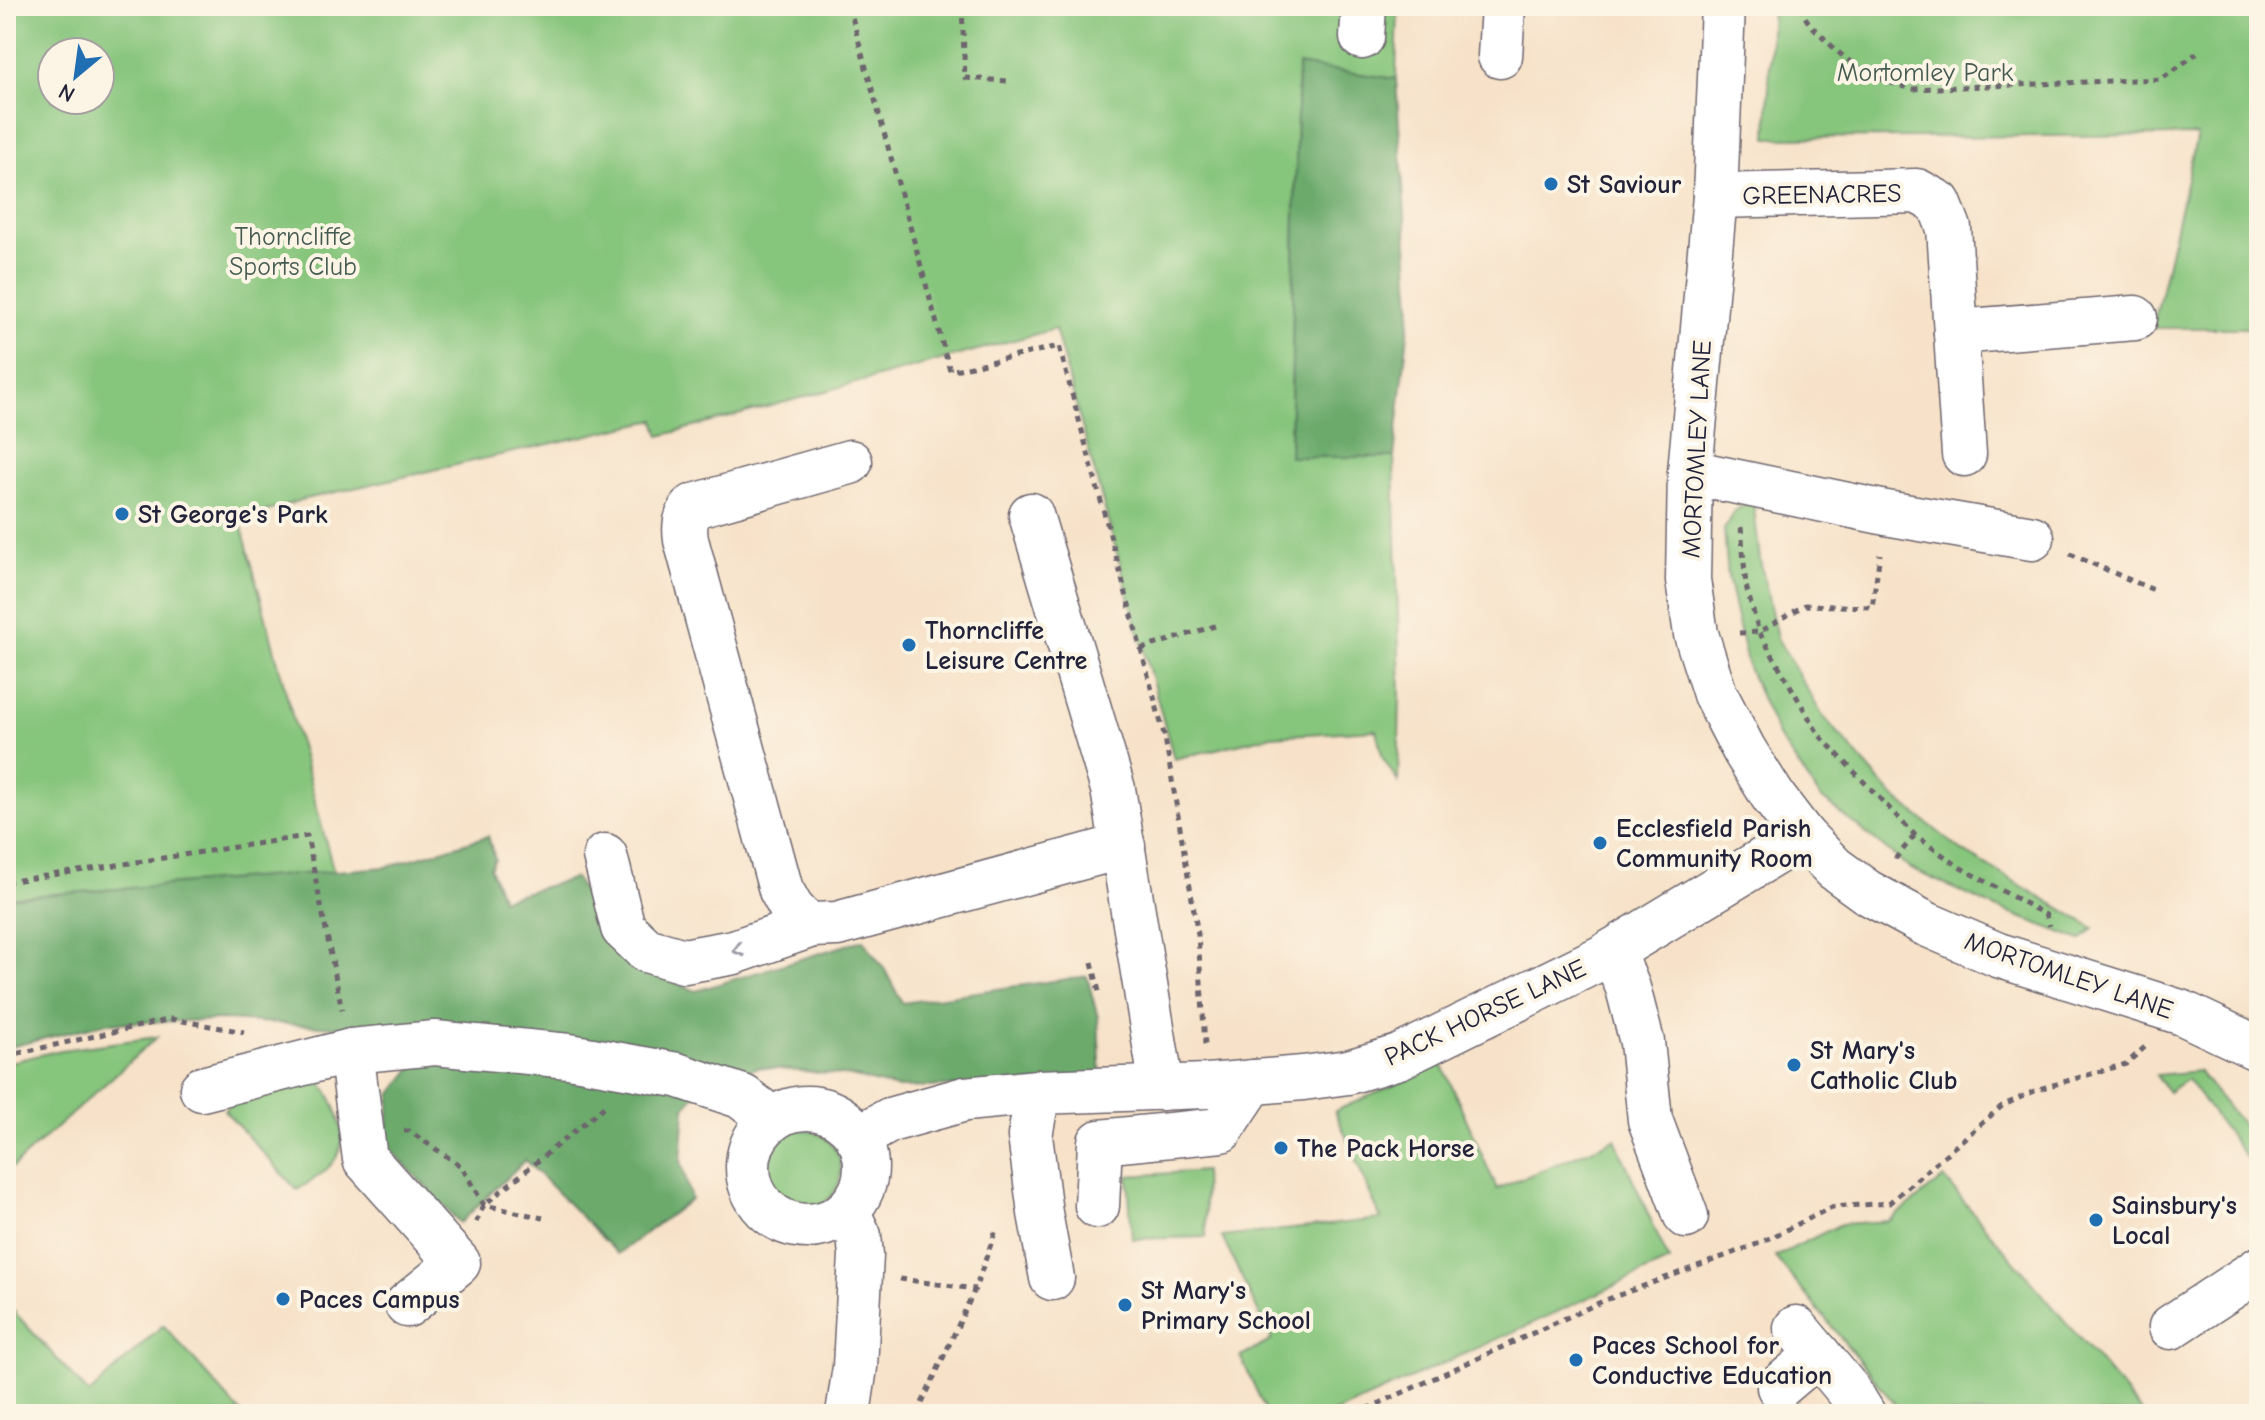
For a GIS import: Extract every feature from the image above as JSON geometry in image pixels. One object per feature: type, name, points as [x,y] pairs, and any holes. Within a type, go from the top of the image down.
[{"type":"street","points":[[1500,56],[1503,6]]},
{"type":"street","name":"MORTOMLEY LANE","points":[[1723,6],[1715,196],[1690,472],[1688,580],[1696,634],[1715,694],[1744,750],[1774,798],[1803,836],[1834,868],[1856,884],[1926,924],[1998,955],[2183,1013],[2259,1049]]},
{"type":"street","name":"GREENACRES","points":[[1715,196],[1917,191],[1939,203],[1949,228],[1964,454]]},
{"type":"street","points":[[1956,332],[2135,318]]},
{"type":"street","points":[[812,925],[791,908],[781,890],[686,540],[685,522],[694,506],[850,462]]},
{"type":"street","points":[[1690,472],[1886,513],[2032,538]]},
{"type":"street","points":[[1031,515],[1113,789],[1162,1088]]},
{"type":"street","name":"PACK HORSE LANE","points":[[858,1138],[890,1120],[965,1099],[1038,1092],[1253,1082],[1348,1072],[1399,1057],[1613,951],[1803,836]]},
{"type":"street","points":[[605,856],[623,928],[646,950],[684,961],[734,952],[812,925],[837,924],[894,910],[1123,846]]},
{"type":"street","points":[[1613,951],[1628,988],[1633,1047],[1650,1120],[1686,1216]]},
{"type":"street","points":[[202,1089],[351,1051],[435,1043],[569,1056],[677,1075],[743,1097],[772,1119]]},
{"type":"street","points":[[351,1051],[365,1159],[458,1263],[407,1305]]},
{"type":"street","points":[[1097,1206],[1100,1142],[1221,1130],[1253,1082]]},
{"type":"street","points":[[1038,1092],[1030,1136],[1052,1278]]},
{"type":"street","points":[[810,1108],[838,1118],[858,1138],[865,1157],[865,1177],[859,1196],[847,1211],[831,1222],[812,1226],[793,1225],[775,1217],[761,1205],[751,1188],[747,1169],[750,1150],[772,1119],[790,1110],[810,1108]]},
{"type":"street","points":[[847,1211],[859,1236],[855,1367],[848,1414]]},
{"type":"street","points":[[2171,1327],[2259,1269]]},
{"type":"street","points":[[1779,1387],[1807,1341],[1863,1414]]},
{"type":"path","points":[[962,6],[965,78],[1007,81]]},
{"type":"path","points":[[1801,6],[1804,17],[1844,59],[1885,82],[1913,89],[2162,79],[2197,53]]},
{"type":"path","points":[[1737,482],[1746,586],[1759,632],[1819,735],[1915,835],[1961,868],[2046,915],[2067,977]]},
{"type":"path","points":[[1696,634],[1759,632],[1805,605],[1872,607],[1886,513]]},
{"type":"path","points":[[2032,538],[2156,591]]},
{"type":"path","points":[[1141,649],[1215,626]]},
{"type":"path","points":[[6,882],[307,836],[351,1051]]},
{"type":"path","points":[[1092,962],[1102,1002]]},
{"type":"path","points":[[1356,1414],[1603,1301],[1760,1243],[1832,1207],[1889,1203],[2002,1106],[2039,1089],[2126,1064],[2183,1013]]},
{"type":"path","points":[[6,1056],[171,1019],[246,1032]]},
{"type":"path","points":[[458,1263],[484,1205],[650,1070]]},
{"type":"path","points":[[363,1129],[409,1131],[461,1166],[484,1205],[543,1218]]},
{"type":"path","points":[[917,1414],[975,1289],[1000,1219]]},
{"type":"path","points":[[859,1273],[975,1289]]},
{"type":"green space","name":"Thorncliffe Sports Club","points":[[6,6],[1398,6],[1396,79],[1298,66],[1290,456],[1394,457],[1400,696],[1398,782],[1383,758],[1376,730],[1271,736],[1174,759],[1055,329],[660,436],[655,420],[301,500],[240,520],[352,940],[6,934]]},
{"type":"green space","name":"Mortomley Park","points":[[1772,6],[2259,6],[2259,328],[2153,328],[2197,135],[1767,138]]},
{"type":"green space","points":[[1298,65],[1396,79],[1411,306],[1394,457],[1290,457]]},
{"type":"green space","points":[[1753,500],[1760,560],[1777,638],[1822,715],[1891,794],[1962,851],[2094,928],[2081,940],[1996,908],[1911,869],[1820,797],[1778,736],[1748,668],[1728,577],[1724,530],[1733,512]]},
{"type":"green space","points":[[488,836],[495,859],[490,868],[502,899],[575,878],[602,927],[642,970],[696,991],[863,940],[885,970],[902,1003],[1087,976],[1098,1018],[1101,1081],[897,1088],[851,1076],[758,1067],[697,1091],[685,1108],[681,1161],[691,1199],[618,1254],[525,1160],[460,1223],[386,1145],[391,1095],[438,1034],[227,1020],[106,1023],[6,1048],[6,898],[386,867]]},
{"type":"green space","points":[[157,1037],[6,1173],[6,1063],[61,1050]]},
{"type":"green space","points":[[1442,1064],[1497,1189],[1615,1139],[1669,1261],[1332,1414],[1267,1414],[1241,1357],[1272,1340],[1222,1237],[1381,1219],[1335,1111]]},
{"type":"green space","points":[[2198,1071],[2259,1145],[2259,1175],[2187,1079],[2168,1092],[2156,1075]]},
{"type":"green space","points":[[315,1077],[337,1112],[341,1143],[332,1164],[297,1190],[224,1110],[236,1101]]},
{"type":"green space","points":[[793,1130],[809,1130],[830,1141],[841,1162],[841,1178],[830,1199],[809,1210],[793,1210],[779,1204],[767,1192],[761,1178],[761,1162],[767,1148],[779,1136]]},
{"type":"green space","points":[[1204,1171],[1206,1237],[1132,1239],[1128,1176]]},
{"type":"green space","points":[[1944,1178],[2143,1414],[1903,1414],[1775,1257],[1841,1224],[1889,1221]]},
{"type":"green space","points":[[6,1303],[89,1394],[163,1325],[242,1414],[6,1414]]},
{"type":"place","name":"St Saviour","points":[[1551,184]]},
{"type":"place","name":"St George's Park","points":[[122,514]]},
{"type":"place","name":"Thorncliffe Leisure Centre","points":[[909,645]]},
{"type":"place","name":"Ecclesfield Parish Community Room","points":[[1600,843]]},
{"type":"place","name":"St Mary's Catholic Club","points":[[1794,1065]]},
{"type":"place","name":"The Pack Horse","points":[[1281,1148]]},
{"type":"place","name":"Sainsbury's Local","points":[[2096,1220]]},
{"type":"place","name":"Paces Campus","points":[[283,1299]]},
{"type":"place","name":"St Mary's Primary School","points":[[1125,1305]]},
{"type":"place","name":"Paces School for Conductive Education","points":[[1576,1360]]}]
